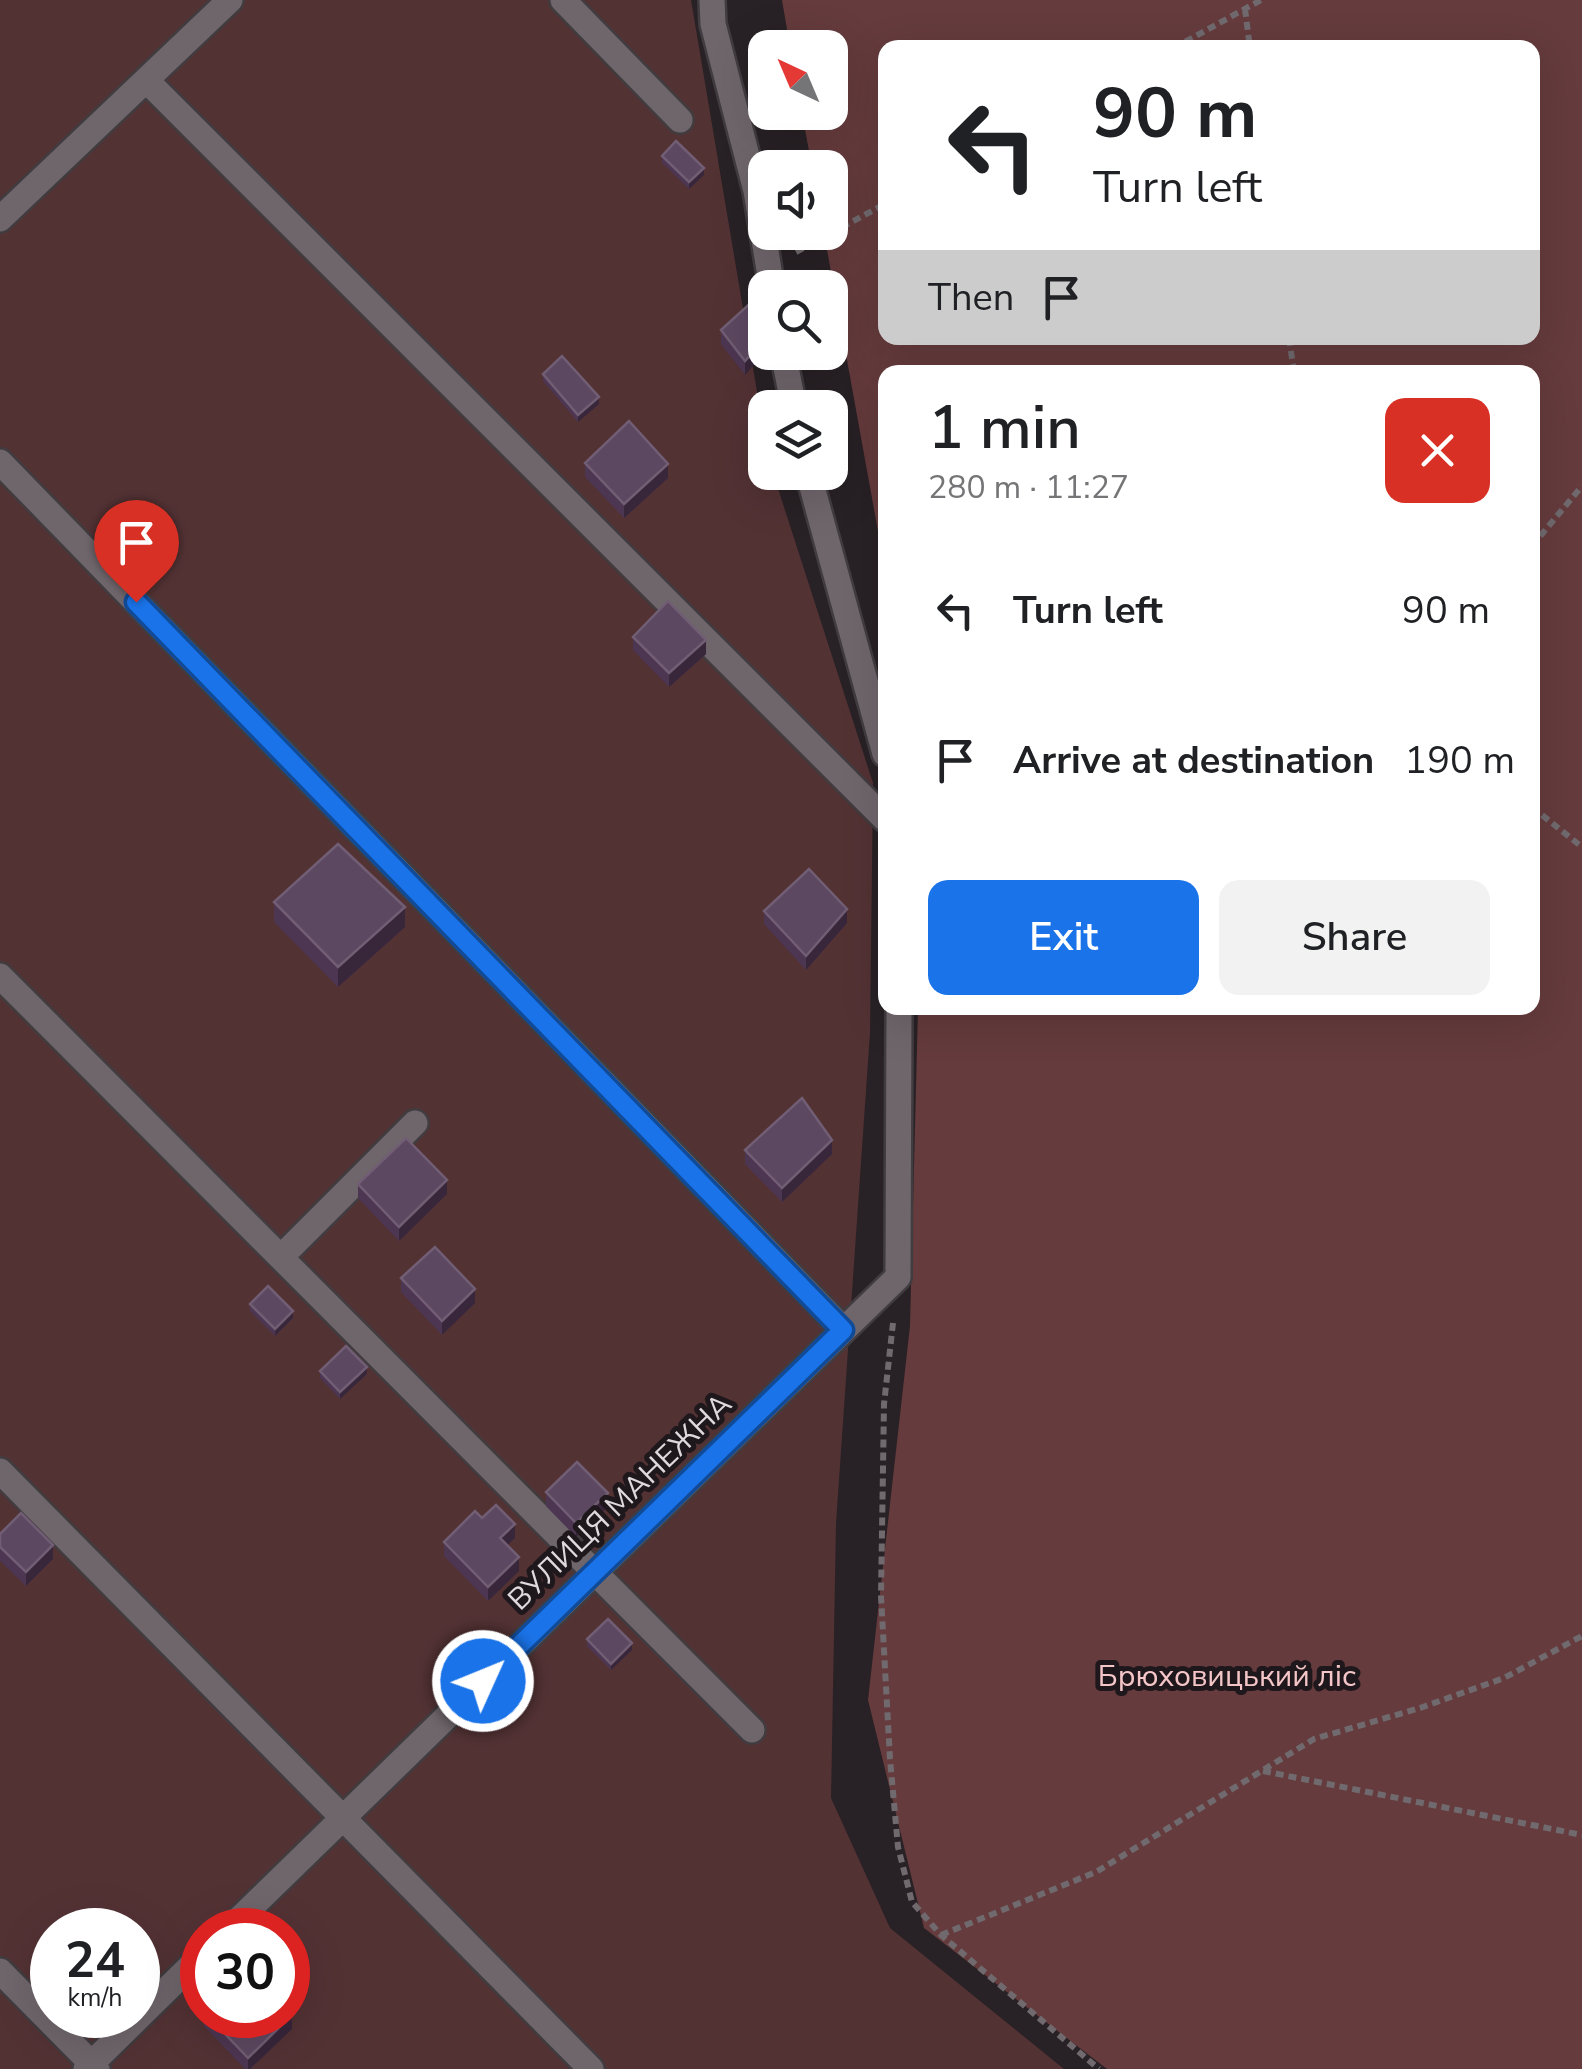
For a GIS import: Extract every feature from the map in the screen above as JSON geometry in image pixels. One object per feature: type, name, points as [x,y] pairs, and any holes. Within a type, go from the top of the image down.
[{"type":"street","points":[[0,219],[230,0]]},
{"type":"street","points":[[563,0],[680,120]]},
{"type":"street","points":[[712,0],[713,24],[756,191],[770,270]]},
{"type":"street","points":[[146,80],[878,812]]},
{"type":"street","points":[[0,462],[843,1330]]},
{"type":"street","points":[[813,490],[878,728]]},
{"type":"street","points":[[0,976],[752,1730]]},
{"type":"street","points":[[898,1015],[898,1276]]},
{"type":"street","points":[[281,1257],[416,1122]]},
{"type":"street","name":"ВУЛИЦЯ МАНЕЖНА","points":[[250,1908],[898,1276]]},
{"type":"street","points":[[0,1471],[591,2069]]},
{"type":"street","points":[[0,1972],[92,2067],[180,1977]]},
{"type":"path","points":[[1189,40],[1262,0]]},
{"type":"path","points":[[1245,9],[1249,40]]},
{"type":"path","points":[[782,270],[878,208]]},
{"type":"path","points":[[1540,536],[1582,486]]},
{"type":"path","points":[[1540,813],[1582,847]]},
{"type":"path","points":[[898,1276],[884,1404],[881,1596],[898,1848],[912,1902],[940,1935],[1099,2069]]},
{"type":"path","points":[[940,1935],[1096,1872],[1314,1739],[1504,1678],[1582,1636]]},
{"type":"path","points":[[1262,1771],[1582,1835]]},
{"type":"shaded area","points":[[0,0],[691,0],[748,338],[748,370],[753,370],[757,390],[748,390],[748,490],[778,490],[873,783],[870,1033],[836,1523],[831,1798],[890,1928],[1064,2069],[0,2069]]},
{"type":"green space","name":"Брюховицький ліс","points":[[782,0],[1582,0],[1582,2069],[1107,2069],[924,1928],[868,1700],[910,1326],[918,1015],[1540,1015],[1540,365],[878,365],[878,531],[848,366],[848,270],[831,270],[827,250],[848,250],[848,150],[809,150],[805,130],[848,130],[848,30],[787,30]]},
{"type":"building","points":[[676,141],[704,168],[689,182],[662,156]]},
{"type":"building","points":[[748,305],[745,361],[721,330]]},
{"type":"building","points":[[562,356],[599,397],[578,415],[543,374]]},
{"type":"building","points":[[629,421],[668,464],[624,504],[585,463]]},
{"type":"building","points":[[668,601],[706,640],[669,673],[633,637]]},
{"type":"building","points":[[338,844],[405,907],[338,967],[274,902]]},
{"type":"building","points":[[809,869],[847,909],[806,956],[764,911]]},
{"type":"building","points":[[802,1098],[832,1140],[782,1188],[745,1150]]},
{"type":"building","points":[[406,1138],[447,1180],[399,1227],[358,1184]]},
{"type":"building","points":[[435,1247],[475,1289],[442,1321],[401,1278]]},
{"type":"building","points":[[268,1286],[293,1311],[275,1329],[250,1304]]},
{"type":"building","points":[[346,1346],[367,1367],[340,1392],[320,1371]]},
{"type":"building","points":[[577,1462],[608,1493],[576,1523],[546,1492]]},
{"type":"building","points":[[496,1505],[515,1524],[500,1538],[519,1557],[488,1587],[444,1542],[475,1511],[482,1518]]},
{"type":"building","points":[[21,1513],[53,1545],[26,1572],[0,1547],[0,1534]]},
{"type":"building","points":[[608,1619],[632,1643],[611,1664],[587,1639]]},
{"type":"building","points":[[229,2038],[268,2038],[248,2058]]},
{"type":"route","points":[[136,602],[843,1330],[483,1681]]}]
